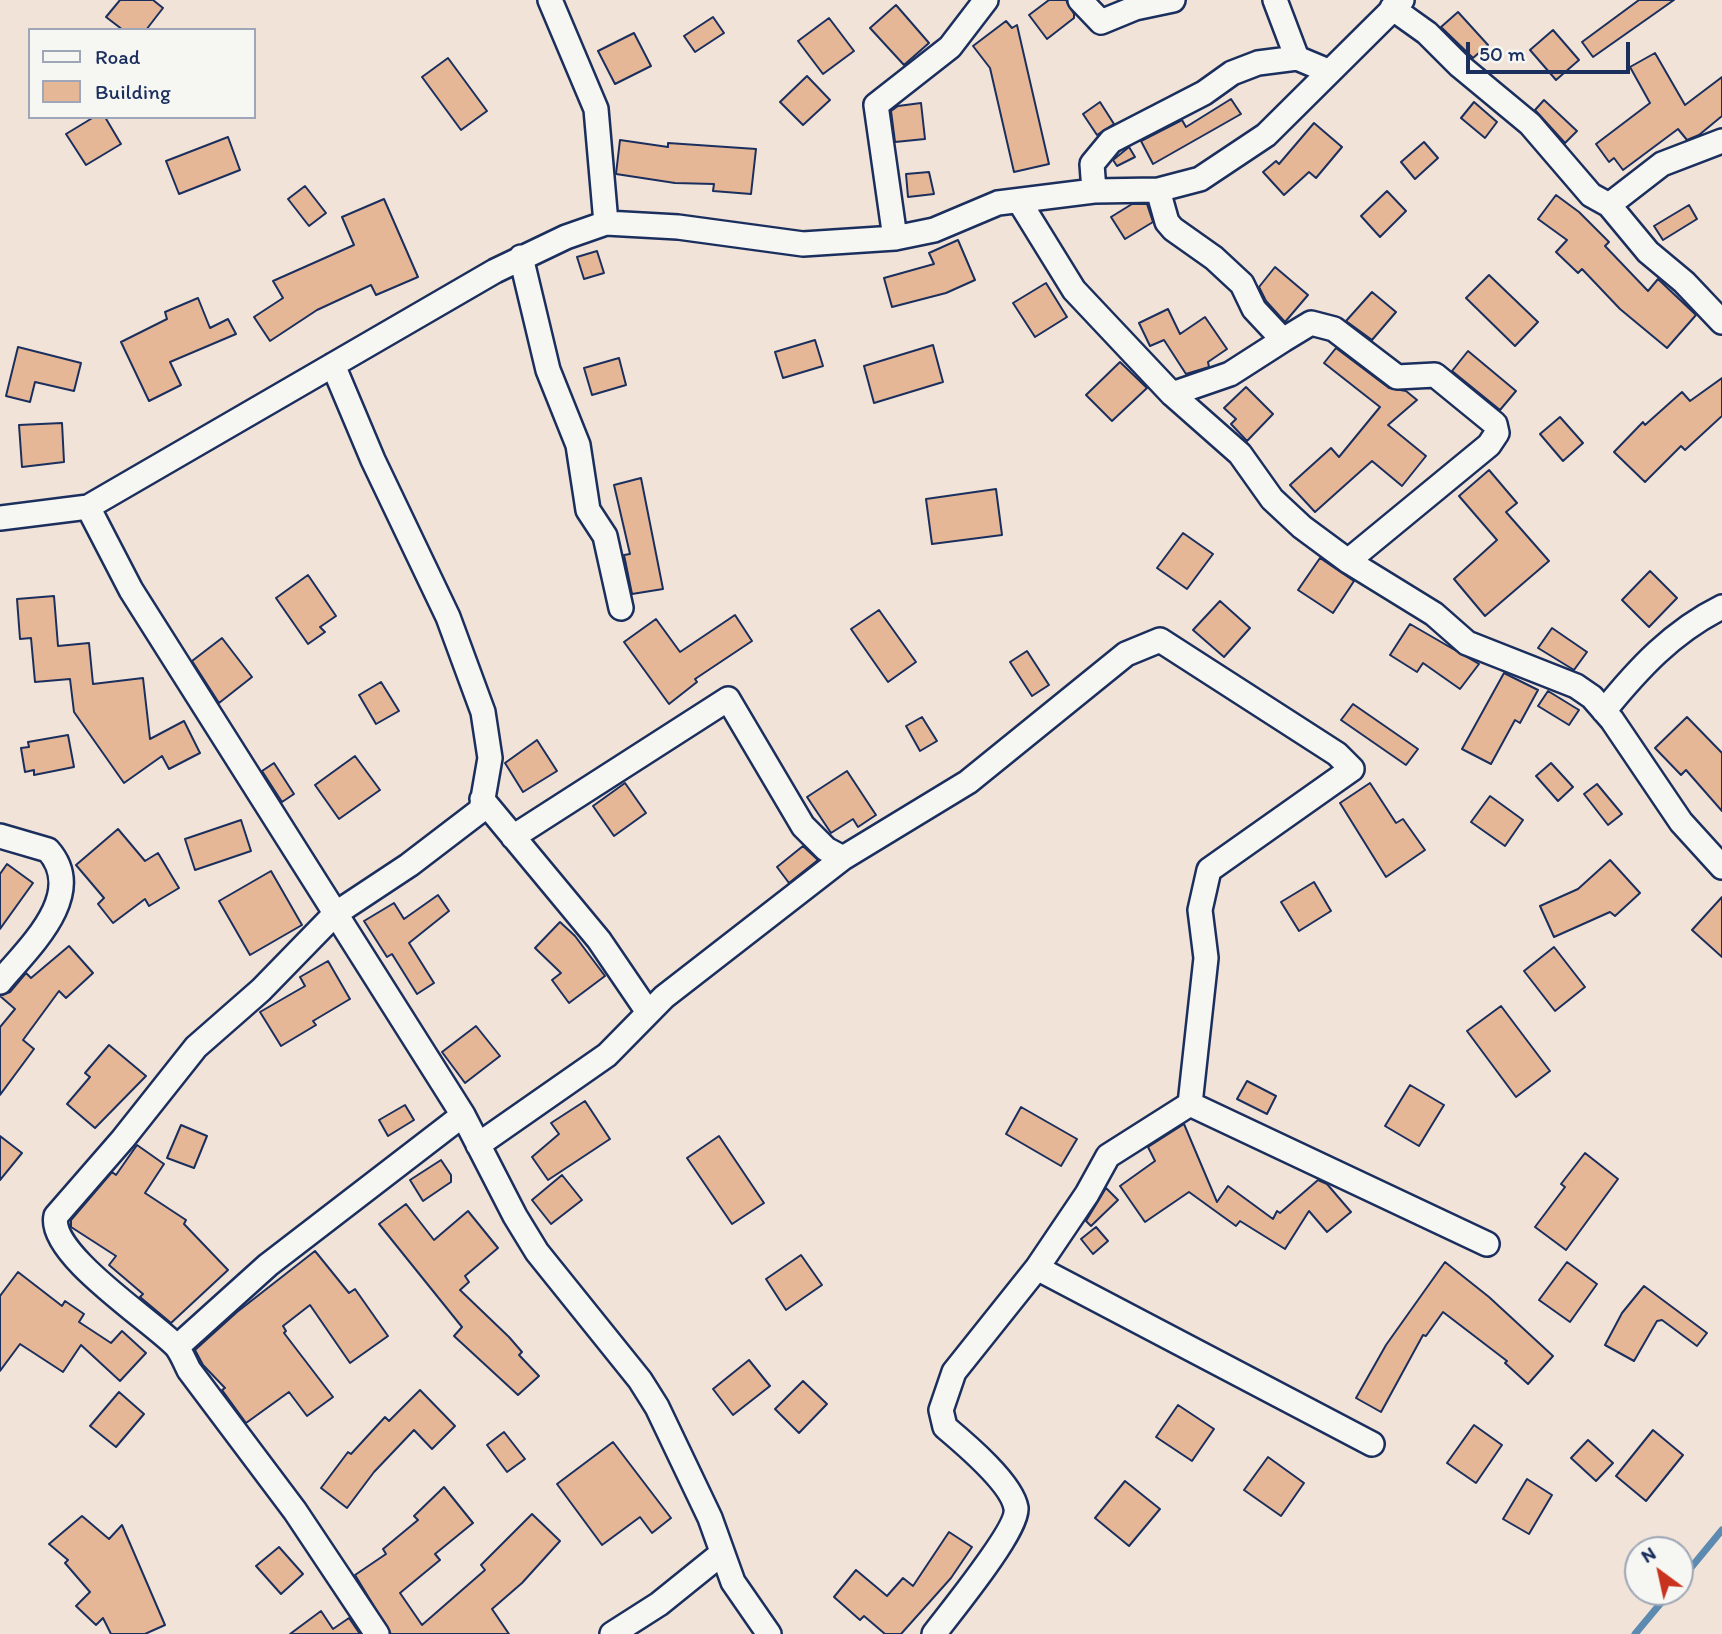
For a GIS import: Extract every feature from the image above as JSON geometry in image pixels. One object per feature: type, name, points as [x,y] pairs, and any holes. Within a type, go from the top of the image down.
[{"type":"street","points":[[550,0],[596,109],[606,223]]},
{"type":"street","points":[[895,238],[876,105],[950,47],[986,0]]},
{"type":"street","points":[[1080,0],[1101,22],[1135,8],[1172,0]]},
{"type":"street","points":[[1275,0],[1297,58]]},
{"type":"street","points":[[0,517],[88,507],[521,257],[606,223],[678,228],[803,244],[895,238],[934,230],[998,203],[1094,191],[1158,190],[1200,179],[1266,135],[1397,4],[1460,66],[1499,95],[1530,124],[1591,195],[1609,205],[1648,252],[1684,282],[1722,322]]},
{"type":"street","points":[[1094,191],[1092,164],[1111,141],[1204,93],[1232,73],[1258,63],[1297,58],[1328,71]]},
{"type":"street","points":[[1609,205],[1662,164],[1722,141]]},
{"type":"street","points":[[1158,190],[1167,222],[1214,258],[1242,284],[1254,309],[1283,340]]},
{"type":"street","points":[[1019,201],[1074,289],[1172,394],[1240,454],[1282,508],[1348,561],[1434,614],[1467,643],[1576,686],[1592,697],[1681,822],[1722,867]]},
{"type":"street","points":[[521,257],[548,370],[578,445],[589,510],[605,536],[621,608]]},
{"type":"street","points":[[1172,394],[1230,374],[1311,323],[1334,329],[1397,377],[1435,375],[1495,424],[1497,433],[1489,445],[1348,561]]},
{"type":"street","points":[[333,365],[373,460],[448,617],[483,712],[490,758],[481,810],[409,864],[335,914],[261,990],[196,1047],[123,1139],[56,1216],[56,1233],[90,1273],[177,1347],[189,1370],[295,1511],[377,1634]]},
{"type":"street","points":[[88,507],[131,590],[463,1115],[537,1252],[640,1380],[657,1407],[710,1518],[733,1582],[769,1634]]},
{"type":"street","points":[[1604,711],[1639,668],[1694,621],[1722,607]]},
{"type":"street","points":[[478,1145],[607,1055],[664,997],[843,858],[968,782],[1126,654],[1160,640],[1337,754],[1352,769],[1209,870],[1200,910],[1206,958],[1190,1104]]},
{"type":"street","points":[[513,837],[728,699],[803,826],[826,849],[843,858]]},
{"type":"street","points":[[482,799],[599,940],[648,1012]]},
{"type":"street","points":[[0,836],[48,850],[60,877],[60,892],[52,918],[0,982]]},
{"type":"street","points":[[1190,1104],[1487,1244]]},
{"type":"street","points":[[933,1634],[984,1568],[1016,1517],[1015,1502],[984,1461],[945,1427],[941,1410],[954,1372],[1037,1269],[1087,1194],[1108,1156],[1190,1104]]},
{"type":"street","points":[[177,1347],[268,1265],[463,1115]]},
{"type":"street","points":[[1037,1269],[1373,1444]]},
{"type":"street","points":[[612,1634],[659,1604],[722,1554]]},
{"type":"building","points":[[120,0],[153,0],[163,8],[148,28],[120,28],[106,17]]},
{"type":"building","points":[[1049,0],[1066,0],[1074,18],[1047,39],[1029,15]]},
{"type":"building","points":[[1639,0],[1674,0],[1593,57],[1582,42]]},
{"type":"building","points":[[896,5],[929,43],[904,65],[870,28]]},
{"type":"building","points":[[1458,12],[1488,45],[1473,58],[1441,27]]},
{"type":"building","points":[[713,17],[724,33],[695,52],[684,36]]},
{"type":"building","points":[[829,18],[854,51],[823,74],[798,41]]},
{"type":"building","points":[[1006,21],[1012,28],[1017,25],[1049,164],[1014,172],[990,68],[973,46]]},
{"type":"building","points":[[1553,30],[1579,60],[1556,80],[1530,50]]},
{"type":"building","points":[[634,33],[651,66],[615,84],[598,51]]},
{"type":"building","points":[[1655,53],[1685,105],[1722,77],[1722,116],[1699,135],[1687,140],[1678,129],[1623,170],[1614,158],[1609,162],[1596,144],[1650,103],[1630,67]]},
{"type":"building","points":[[448,58],[487,111],[461,130],[422,77]]},
{"type":"building","points":[[807,76],[830,100],[803,125],[780,102]]},
{"type":"building","points":[[1231,99],[1241,114],[1153,164],[1141,141],[1182,120],[1186,127]]},
{"type":"building","points":[[1544,100],[1577,131],[1565,143],[1535,110]]},
{"type":"building","points":[[1100,102],[1114,124],[1097,135],[1083,114]]},
{"type":"building","points":[[1474,102],[1497,122],[1485,138],[1461,118]]},
{"type":"building","points":[[921,103],[925,139],[895,142],[891,111],[898,106]]},
{"type":"building","points":[[91,119],[106,119],[121,144],[86,165],[66,134]]},
{"type":"building","points":[[1314,123],[1342,147],[1316,178],[1309,172],[1284,195],[1263,172],[1276,161],[1279,164]]},
{"type":"building","points":[[228,137],[240,170],[179,194],[166,161]]},
{"type":"building","points":[[620,140],[668,147],[668,143],[756,149],[751,194],[713,191],[714,184],[675,183],[616,174]]},
{"type":"building","points":[[1424,142],[1438,158],[1415,179],[1401,162]]},
{"type":"building","points":[[1129,147],[1135,157],[1117,166],[1113,160]]},
{"type":"building","points":[[929,172],[934,194],[908,197],[906,174]]},
{"type":"building","points":[[305,186],[326,213],[309,226],[288,199]]},
{"type":"building","points":[[1387,191],[1406,211],[1380,237],[1361,216]]},
{"type":"building","points":[[1556,195],[1579,212],[1609,242],[1605,246],[1648,291],[1658,279],[1696,315],[1667,348],[1620,309],[1582,269],[1578,273],[1556,252],[1567,240],[1538,219]]},
{"type":"building","points":[[384,199],[418,277],[376,295],[371,285],[317,310],[270,341],[254,317],[283,298],[273,281],[354,245],[342,217]]},
{"type":"building","points":[[1132,204],[1147,204],[1153,222],[1125,239],[1111,217]]},
{"type":"building","points":[[1689,205],[1697,219],[1663,240],[1654,226]]},
{"type":"building","points":[[958,240],[975,280],[946,293],[892,307],[884,278],[934,264],[929,253]]},
{"type":"building","points":[[597,251],[604,273],[584,279],[577,257]]},
{"type":"building","points":[[1275,267],[1308,295],[1285,322],[1266,301],[1259,287]]},
{"type":"building","points":[[1489,275],[1538,322],[1515,346],[1466,298]]},
{"type":"building","points":[[1046,283],[1067,317],[1035,337],[1013,303]]},
{"type":"building","points":[[1372,292],[1396,312],[1372,340],[1346,321]]},
{"type":"building","points":[[198,298],[210,328],[228,319],[236,334],[170,362],[181,385],[149,401],[121,342],[167,319],[165,312]]},
{"type":"building","points":[[1168,309],[1180,334],[1205,317],[1227,349],[1208,362],[1209,367],[1186,374],[1164,340],[1150,346],[1139,323]]},
{"type":"building","points":[[815,340],[823,366],[783,378],[775,352]]},
{"type":"building","points":[[933,345],[943,382],[874,403],[864,366]]},
{"type":"building","points":[[18,347],[81,363],[74,391],[35,382],[30,402],[6,396]]},
{"type":"building","points":[[1336,348],[1389,388],[1406,391],[1417,400],[1388,425],[1426,456],[1402,486],[1372,461],[1315,512],[1290,485],[1331,448],[1339,457],[1380,407],[1324,363]]},
{"type":"building","points":[[1468,351],[1516,391],[1500,410],[1452,371]]},
{"type":"building","points":[[619,358],[626,385],[592,395],[584,368]]},
{"type":"building","points":[[1120,362],[1147,388],[1112,421],[1086,395]]},
{"type":"building","points":[[1722,378],[1722,416],[1685,450],[1681,446],[1645,482],[1614,452],[1643,422],[1645,425],[1682,392],[1690,401]]},
{"type":"building","points":[[1246,387],[1273,414],[1247,441],[1231,424],[1236,419],[1224,408]]},
{"type":"building","points":[[1560,417],[1583,443],[1563,461],[1540,434]]},
{"type":"building","points":[[62,423],[64,462],[22,467],[19,425]]},
{"type":"building","points":[[1489,470],[1517,503],[1506,512],[1549,561],[1485,616],[1454,579],[1497,540],[1459,496]]},
{"type":"building","points":[[641,478],[663,589],[632,594],[624,555],[630,554],[614,485]]},
{"type":"building","points":[[996,489],[1002,535],[932,544],[926,499]]},
{"type":"building","points":[[1183,533],[1213,554],[1187,589],[1157,568]]},
{"type":"building","points":[[1320,558],[1354,581],[1333,613],[1298,590]]},
{"type":"building","points":[[1650,571],[1677,598],[1649,627],[1622,600]]},
{"type":"building","points":[[308,575],[336,616],[320,627],[325,632],[308,644],[276,598]]},
{"type":"building","points":[[54,596],[58,646],[89,643],[93,684],[143,678],[150,739],[184,721],[200,753],[169,769],[162,756],[124,783],[74,712],[70,679],[35,682],[31,638],[20,639],[17,599]]},
{"type":"building","points":[[1220,601],[1250,628],[1224,657],[1193,630]]},
{"type":"building","points":[[879,610],[916,662],[888,682],[851,629]]},
{"type":"building","points":[[735,615],[752,641],[695,679],[697,682],[669,704],[624,642],[656,619],[680,652]]},
{"type":"building","points":[[1410,624],[1479,664],[1460,689],[1423,663],[1417,672],[1390,655]]},
{"type":"building","points":[[1552,628],[1587,652],[1574,670],[1538,648]]},
{"type":"building","points":[[222,638],[252,677],[219,703],[192,661]]},
{"type":"building","points":[[1027,651],[1049,685],[1032,696],[1010,662]]},
{"type":"building","points":[[1504,673],[1538,690],[1520,723],[1515,720],[1491,764],[1462,749]]},
{"type":"building","points":[[381,682],[399,711],[376,724],[359,695]]},
{"type":"building","points":[[1548,691],[1579,710],[1569,725],[1538,706]]},
{"type":"building","points":[[1353,704],[1418,749],[1406,765],[1341,720]]},
{"type":"building","points":[[922,717],[937,741],[920,751],[906,726]]},
{"type":"building","points":[[1687,717],[1722,753],[1722,811],[1686,770],[1681,775],[1655,748]]},
{"type":"building","points":[[68,735],[74,767],[34,775],[34,770],[25,772],[21,748],[29,747],[28,742]]},
{"type":"building","points":[[537,740],[557,771],[523,792],[505,763]]},
{"type":"building","points":[[355,756],[380,790],[339,819],[315,785]]},
{"type":"building","points":[[274,763],[294,794],[282,802],[262,771]]},
{"type":"building","points":[[1551,763],[1573,787],[1558,801],[1536,776]]},
{"type":"building","points":[[847,771],[876,815],[858,827],[853,819],[831,833],[807,797]]},
{"type":"building","points":[[625,783],[646,813],[614,836],[593,806]]},
{"type":"building","points":[[1370,783],[1396,823],[1403,819],[1425,850],[1386,877],[1340,803]]},
{"type":"building","points":[[1597,784],[1622,814],[1608,825],[1584,794]]},
{"type":"building","points":[[1490,796],[1523,820],[1505,846],[1471,822]]},
{"type":"building","points":[[241,820],[251,851],[195,870],[185,839]]},
{"type":"building","points":[[118,829],[145,861],[158,853],[179,888],[149,906],[145,899],[113,923],[98,904],[104,898],[76,865]]},
{"type":"building","points":[[803,846],[818,860],[789,883],[777,867]]},
{"type":"building","points":[[1610,860],[1640,893],[1615,916],[1610,912],[1554,937],[1540,906],[1578,889]]},
{"type":"building","points":[[7,864],[33,883],[0,929],[0,874]]},
{"type":"building","points":[[271,871],[302,925],[250,955],[219,901]]},
{"type":"building","points":[[1314,882],[1331,911],[1299,931],[1281,902]]},
{"type":"building","points":[[438,895],[449,911],[409,943],[434,983],[417,994],[392,954],[387,957],[364,921],[394,903],[404,919]]},
{"type":"building","points":[[1722,897],[1722,957],[1692,930]]},
{"type":"building","points":[[560,922],[575,936],[605,976],[569,1003],[552,980],[561,973],[535,948]]},
{"type":"building","points":[[69,946],[93,973],[66,998],[59,991],[23,1040],[34,1049],[0,1095],[0,1027],[15,1009],[0,996],[10,992],[26,973],[31,978]]},
{"type":"building","points":[[1554,947],[1585,987],[1555,1011],[1524,971]]},
{"type":"building","points":[[328,961],[350,999],[313,1021],[316,1025],[281,1046],[260,1012],[305,986],[300,977]]},
{"type":"building","points":[[1501,1006],[1550,1071],[1516,1097],[1467,1031]]},
{"type":"building","points":[[476,1026],[500,1056],[465,1083],[442,1052]]},
{"type":"building","points":[[109,1045],[146,1076],[95,1128],[67,1104],[90,1077],[85,1073]]},
{"type":"building","points":[[1247,1081],[1276,1096],[1267,1114],[1237,1099]]},
{"type":"building","points":[[1410,1085],[1444,1105],[1419,1146],[1385,1126]]},
{"type":"building","points":[[585,1101],[610,1139],[548,1180],[532,1157],[559,1134],[551,1123]]},
{"type":"building","points":[[405,1105],[414,1120],[388,1136],[379,1120]]},
{"type":"building","points":[[1021,1107],[1077,1139],[1061,1166],[1006,1134]]},
{"type":"building","points":[[1184,1124],[1217,1202],[1228,1186],[1273,1219],[1277,1211],[1280,1213],[1318,1180],[1327,1184],[1351,1212],[1327,1232],[1309,1211],[1285,1249],[1240,1221],[1236,1226],[1189,1192],[1145,1222],[1120,1186],[1155,1161],[1148,1147]]},
{"type":"building","points":[[181,1125],[207,1136],[194,1168],[167,1158]]},
{"type":"building","points":[[0,1136],[22,1153],[0,1180]]},
{"type":"building","points":[[719,1136],[764,1203],[732,1224],[687,1158]]},
{"type":"building","points":[[137,1145],[164,1164],[145,1193],[186,1220],[184,1224],[228,1270],[171,1323],[140,1297],[143,1294],[109,1265],[116,1256],[71,1227],[71,1220],[112,1172],[116,1175]]},
{"type":"building","points":[[1585,1153],[1618,1179],[1566,1250],[1535,1227],[1565,1187],[1561,1184]]},
{"type":"building","points":[[441,1160],[451,1175],[451,1182],[423,1201],[410,1180]]},
{"type":"building","points":[[562,1175],[582,1200],[551,1224],[532,1200]]},
{"type":"building","points":[[1106,1188],[1118,1200],[1091,1226],[1086,1221]]},
{"type":"building","points":[[406,1204],[434,1240],[468,1211],[498,1248],[465,1276],[469,1282],[460,1290],[509,1337],[522,1352],[519,1355],[539,1376],[518,1395],[454,1336],[462,1327],[379,1224]]},
{"type":"building","points":[[1096,1227],[1108,1241],[1093,1254],[1081,1239]]},
{"type":"building","points":[[315,1251],[349,1293],[355,1289],[388,1336],[350,1363],[310,1305],[283,1326],[286,1331],[284,1333],[333,1397],[307,1416],[289,1392],[246,1423],[222,1390],[225,1388],[203,1365],[195,1350],[237,1312]]},
{"type":"building","points":[[801,1255],[822,1285],[786,1310],[766,1279]]},
{"type":"building","points":[[1445,1262],[1489,1297],[1553,1356],[1528,1384],[1505,1363],[1507,1361],[1443,1312],[1426,1336],[1423,1335],[1381,1412],[1356,1398],[1386,1345]]},
{"type":"building","points":[[1567,1262],[1597,1284],[1570,1322],[1539,1300]]},
{"type":"building","points":[[18,1272],[62,1306],[65,1301],[84,1314],[79,1322],[111,1343],[122,1331],[146,1353],[120,1381],[81,1345],[63,1372],[20,1344],[0,1371],[0,1296]]},
{"type":"building","points":[[1644,1286],[1707,1333],[1697,1346],[1662,1320],[1657,1321],[1634,1361],[1605,1345],[1622,1313]]},
{"type":"building","points":[[749,1360],[770,1386],[733,1415],[713,1389]]},
{"type":"building","points":[[803,1381],[827,1404],[799,1433],[775,1409]]},
{"type":"building","points":[[420,1390],[455,1426],[432,1449],[414,1430],[374,1472],[347,1508],[321,1488],[348,1452],[351,1454],[385,1417],[389,1421]]},
{"type":"building","points":[[119,1392],[144,1414],[116,1447],[90,1426]]},
{"type":"building","points":[[1178,1405],[1214,1429],[1192,1461],[1156,1437]]},
{"type":"building","points":[[1474,1425],[1502,1445],[1476,1483],[1447,1463]]},
{"type":"building","points":[[1653,1430],[1683,1455],[1646,1501],[1616,1476]]},
{"type":"building","points":[[504,1432],[525,1459],[507,1472],[487,1445]]},
{"type":"building","points":[[1588,1440],[1613,1463],[1596,1481],[1571,1458]]},
{"type":"building","points":[[613,1442],[671,1518],[652,1533],[640,1517],[602,1545],[557,1484]]},
{"type":"building","points":[[1268,1457],[1304,1483],[1281,1516],[1244,1490]]},
{"type":"building","points":[[1527,1479],[1552,1495],[1529,1534],[1503,1519]]},
{"type":"building","points":[[1125,1481],[1160,1509],[1129,1546],[1095,1518]]},
{"type":"building","points":[[444,1487],[473,1523],[435,1554],[440,1560],[400,1593],[422,1625],[485,1570],[481,1565],[532,1514],[560,1541],[522,1583],[492,1609],[509,1634],[391,1634],[355,1575],[386,1554],[383,1549],[418,1520],[414,1516]]},
{"type":"building","points":[[82,1516],[109,1539],[122,1525],[165,1625],[145,1634],[111,1634],[103,1618],[96,1625],[76,1606],[90,1592],[65,1563],[68,1560],[49,1544]]},
{"type":"building","points":[[949,1532],[972,1547],[951,1578],[901,1634],[885,1634],[864,1616],[860,1620],[834,1597],[856,1570],[887,1596],[903,1578],[913,1586]]},
{"type":"building","points":[[279,1547],[303,1574],[281,1594],[256,1566]]},
{"type":"building","points":[[321,1611],[333,1629],[349,1618],[360,1634],[290,1634]]},
{"type":"waterway","points":[[1694,1564],[1722,1530]]},
{"type":"waterway","points":[[1635,1634],[1658,1606]]}]
